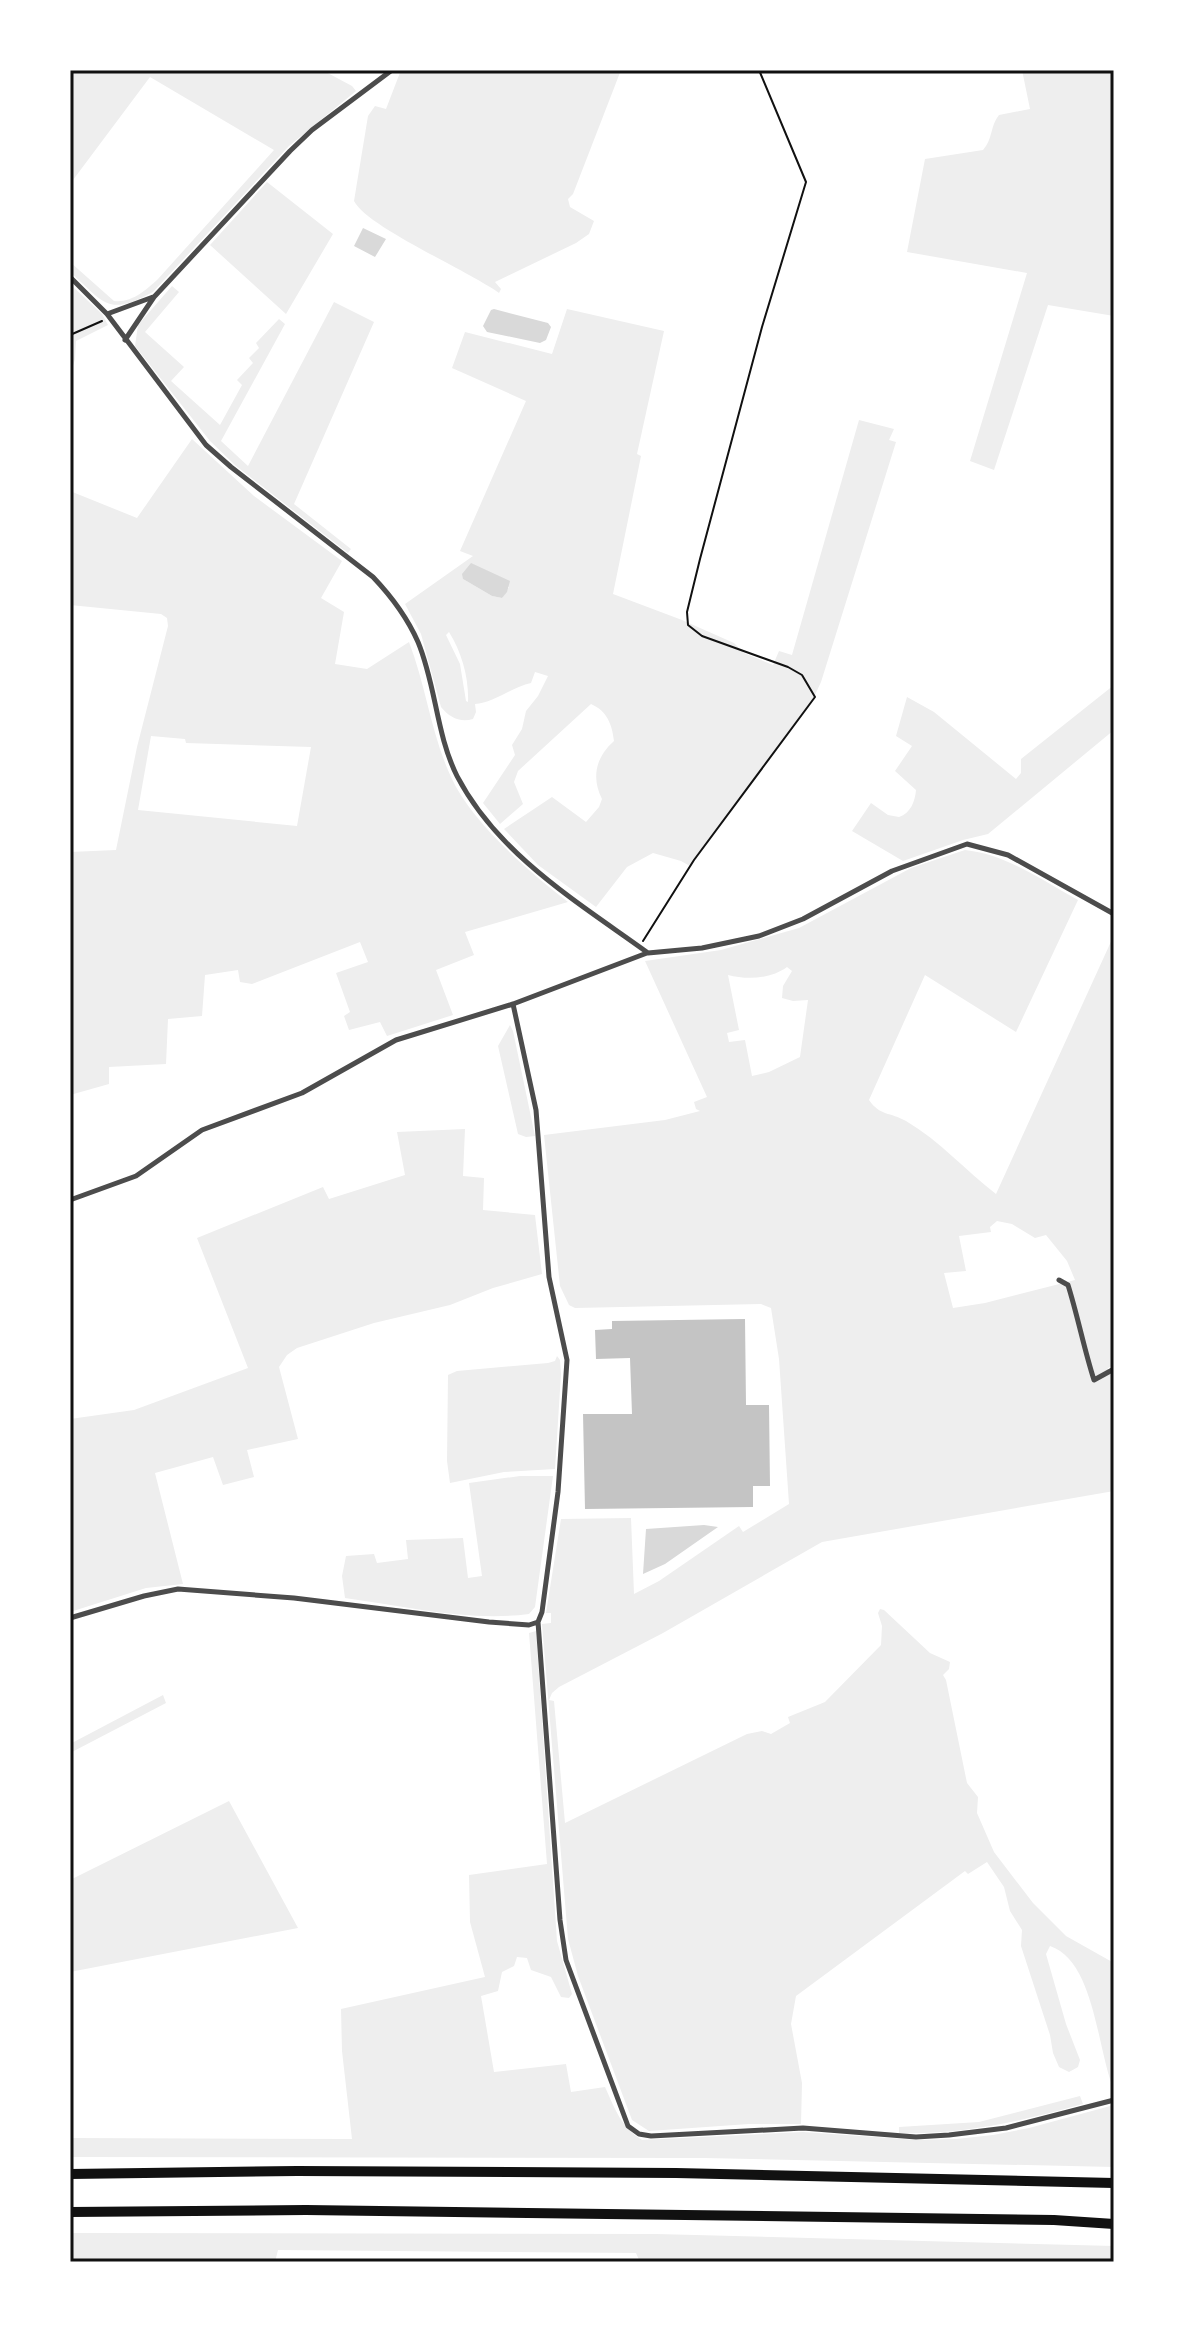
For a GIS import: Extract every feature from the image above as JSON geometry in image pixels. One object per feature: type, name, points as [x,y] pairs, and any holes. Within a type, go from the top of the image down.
[{"type":"highway","points":[[70,2174],[297,2171],[676,2173],[1114,2183]]},
{"type":"highway","points":[[70,2212],[306,2210],[1054,2220],[1114,2224]]},
{"type":"street","points":[[125,340],[154,297],[290,151],[312,130],[392,70]]},
{"type":"street","points":[[70,277],[109,317],[206,445],[373,577],[392,596],[419,645],[444,744],[470,799],[538,874],[648,953]]},
{"type":"street","points":[[109,317],[154,297]]},
{"type":"street","points":[[70,1200],[136,1176],[202,1130],[302,1093],[396,1040],[513,1004],[648,953],[702,948],[759,936],[803,919],[892,871],[967,844],[1008,855],[1114,914]]},
{"type":"street","points":[[513,1004],[536,1110],[549,1277],[567,1360],[558,1492],[542,1612],[538,1622],[562,1940],[566,1960],[628,2126],[639,2134],[651,2136],[803,2128],[916,2137],[1006,2128],[1114,2100]]},
{"type":"street","points":[[1059,1280],[1068,1285],[1094,1380],[1114,1369]]},
{"type":"street","points":[[70,1618],[178,1589],[294,1598],[489,1622],[529,1625],[538,1622]]},
{"type":"path","points":[[639,947],[694,860],[815,697],[802,675],[788,667],[702,636],[688,625],[687,612],[700,559],[762,327],[806,182],[759,70]]},
{"type":"path","points":[[70,335],[109,317]]},
{"type":"shaded area","points":[[70,70],[322,70],[356,91],[289,146],[153,292],[138,300],[116,305],[100,299],[70,272],[70,262],[114,301],[138,295],[158,279],[274,150],[150,77],[70,184]]},
{"type":"shaded area","points":[[401,70],[621,70],[573,194],[568,199],[570,207],[594,221],[589,234],[495,282],[501,289],[499,293],[398,236],[363,212],[354,201],[368,116],[375,106],[386,109]]},
{"type":"shaded area","points":[[1022,70],[1114,70],[1114,316],[1048,305],[994,470],[970,461],[1027,273],[907,252],[925,159],[983,150],[999,115],[1030,109]]},
{"type":"shaded area","points":[[267,182],[333,234],[286,314],[210,245]]},
{"type":"shaded area","points":[[363,228],[386,239],[375,257],[354,246]]},
{"type":"shaded area","points":[[70,284],[102,314],[108,325],[76,341],[70,376]]},
{"type":"shaded area","points":[[172,286],[179,292],[145,332],[184,367],[171,381],[220,425],[242,385],[237,380],[253,363],[249,358],[259,348],[256,343],[279,319],[285,324],[221,441],[248,466],[334,302],[374,322],[294,504],[351,549],[348,553],[236,466],[210,441],[135,346],[138,325]]},
{"type":"shaded area","points":[[494,309],[548,323],[551,327],[546,340],[540,343],[487,332],[483,326]]},
{"type":"shaded area","points":[[567,309],[664,331],[637,454],[641,456],[613,594],[734,643],[744,653],[773,665],[779,651],[792,655],[859,420],[894,429],[889,440],[896,442],[814,697],[690,866],[653,853],[627,867],[596,907],[538,865],[504,829],[552,797],[586,822],[602,799],[596,775],[599,761],[614,741],[608,719],[591,704],[518,771],[514,782],[523,804],[500,824],[483,803],[515,755],[512,745],[522,729],[526,711],[548,676],[535,672],[531,683],[475,704],[473,719],[455,718],[441,707],[421,634],[405,604],[473,556],[460,551],[526,401],[452,368],[465,332],[552,354]],"holes":[[[463,579],[509,587],[502,598],[492,596]],[[449,632],[464,666],[468,702],[460,664],[446,635]]]},
{"type":"shaded area","points":[[192,439],[254,496],[342,561],[321,598],[344,612],[335,664],[367,669],[409,642],[438,744],[460,794],[502,845],[568,902],[465,932],[474,955],[436,970],[453,1015],[387,1036],[380,1022],[349,1030],[344,1016],[350,1012],[336,973],[368,962],[360,942],[252,984],[240,982],[238,970],[205,975],[202,1016],[168,1019],[166,1064],[109,1067],[109,1084],[70,1095],[70,852],[116,850],[137,747],[168,626],[167,618],[161,614],[70,605],[70,491],[137,518]],"holes":[[[151,736],[185,739],[186,743],[311,747],[297,826],[138,810]]]},
{"type":"shaded area","points":[[471,563],[510,581],[502,598],[492,596],[463,579],[462,574]]},
{"type":"shaded area","points":[[1114,685],[1114,730],[988,834],[903,861],[852,831],[871,803],[888,815],[899,817],[907,813],[913,802],[916,790],[895,771],[912,746],[896,736],[907,697],[934,712],[1016,779],[1021,773],[1021,759]]},
{"type":"shaded area","points":[[965,850],[995,857],[1024,869],[1078,900],[1016,1032],[925,975],[869,1100],[877,1109],[906,1121],[930,1138],[996,1194],[1114,935],[1114,1364],[1107,1369],[1114,1372],[1114,1491],[822,1542],[663,1633],[559,1687],[549,1700],[554,1701],[565,1823],[747,1734],[762,1731],[771,1734],[790,1723],[788,1717],[825,1702],[881,1645],[882,1626],[878,1613],[880,1609],[884,1610],[930,1653],[950,1662],[949,1669],[943,1675],[967,1783],[978,1797],[977,1813],[994,1852],[1033,1903],[1066,1936],[1114,1963],[1114,2090],[1086,1988],[1077,1969],[1065,1955],[1050,1946],[1046,1954],[1080,2060],[1078,2067],[1069,2072],[1059,2067],[1021,1946],[1022,1930],[1010,1911],[1004,1887],[987,1862],[968,1874],[965,1871],[796,1996],[791,2024],[802,2083],[801,2124],[649,2131],[632,2120],[578,1976],[568,1939],[542,1624],[551,1623],[551,1613],[546,1613],[561,1519],[631,1518],[634,1594],[659,1581],[739,1526],[743,1532],[789,1504],[779,1359],[771,1308],[761,1304],[575,1308],[569,1305],[560,1286],[544,1135],[665,1120],[700,1111],[694,1102],[707,1097],[645,961],[721,950],[799,928],[911,868]],"holes":[[[787,967],[792,971],[783,986],[782,998],[808,1000],[800,1057],[769,1072],[752,1076],[745,1040],[729,1042],[727,1033],[739,1030],[728,975],[759,977]],[[997,1221],[1012,1224],[1035,1238],[1046,1235],[1067,1261],[1075,1280],[953,1308],[944,1273],[966,1271],[959,1236],[991,1232],[990,1227]]]},
{"type":"shaded area","points":[[510,1025],[535,1136],[518,1134],[498,1046]]},
{"type":"shaded area","points":[[465,1129],[463,1176],[484,1178],[483,1210],[535,1215],[542,1274],[450,1305],[374,1323],[297,1348],[287,1355],[279,1367],[298,1439],[247,1450],[254,1477],[223,1485],[213,1457],[155,1473],[183,1584],[146,1588],[70,1612],[70,1419],[134,1410],[248,1368],[197,1238],[323,1187],[329,1199],[405,1175],[397,1132]]},
{"type":"shaded area","points":[[557,1356],[561,1374],[555,1469],[504,1472],[450,1483],[447,1461],[448,1375],[457,1371],[548,1363],[555,1361]]},
{"type":"shaded area","points":[[520,1476],[553,1476],[535,1607],[529,1614],[460,1615],[345,1598],[342,1576],[346,1556],[374,1554],[377,1563],[408,1559],[406,1540],[463,1538],[468,1578],[482,1576],[469,1483]]},
{"type":"shaded area","points":[[718,1527],[665,1564],[643,1574],[646,1529]]},
{"type":"shaded area","points":[[536,1631],[557,1941],[572,1994],[569,1998],[561,1997],[551,1977],[531,1970],[527,1958],[517,1957],[514,1966],[502,1972],[498,1991],[481,1996],[494,2072],[566,2064],[571,2092],[605,2087],[624,2123],[642,2140],[803,2132],[917,2140],[956,2139],[1029,2128],[1114,2105],[1114,2167],[704,2158],[70,2157],[70,2138],[352,2139],[342,2051],[341,2009],[485,1977],[470,1922],[469,1875],[547,1864],[529,1633]]},
{"type":"shaded area","points":[[163,1695],[166,1703],[70,1753],[70,1744]]},
{"type":"shaded area","points":[[229,1801],[298,1928],[70,1972],[70,1880]]},
{"type":"shaded area","points":[[1080,2096],[1083,2104],[1015,2121],[945,2132],[899,2133],[899,2127],[979,2122]]},
{"type":"shaded area","points":[[70,2233],[656,2234],[1114,2246],[1114,2262],[640,2262],[636,2253],[278,2250],[275,2262],[70,2262]]},
{"type":"building","points":[[745,1319],[746,1405],[769,1405],[770,1486],[753,1486],[753,1507],[585,1509],[583,1414],[632,1414],[630,1358],[596,1359],[595,1330],[612,1329],[612,1321]]}]
